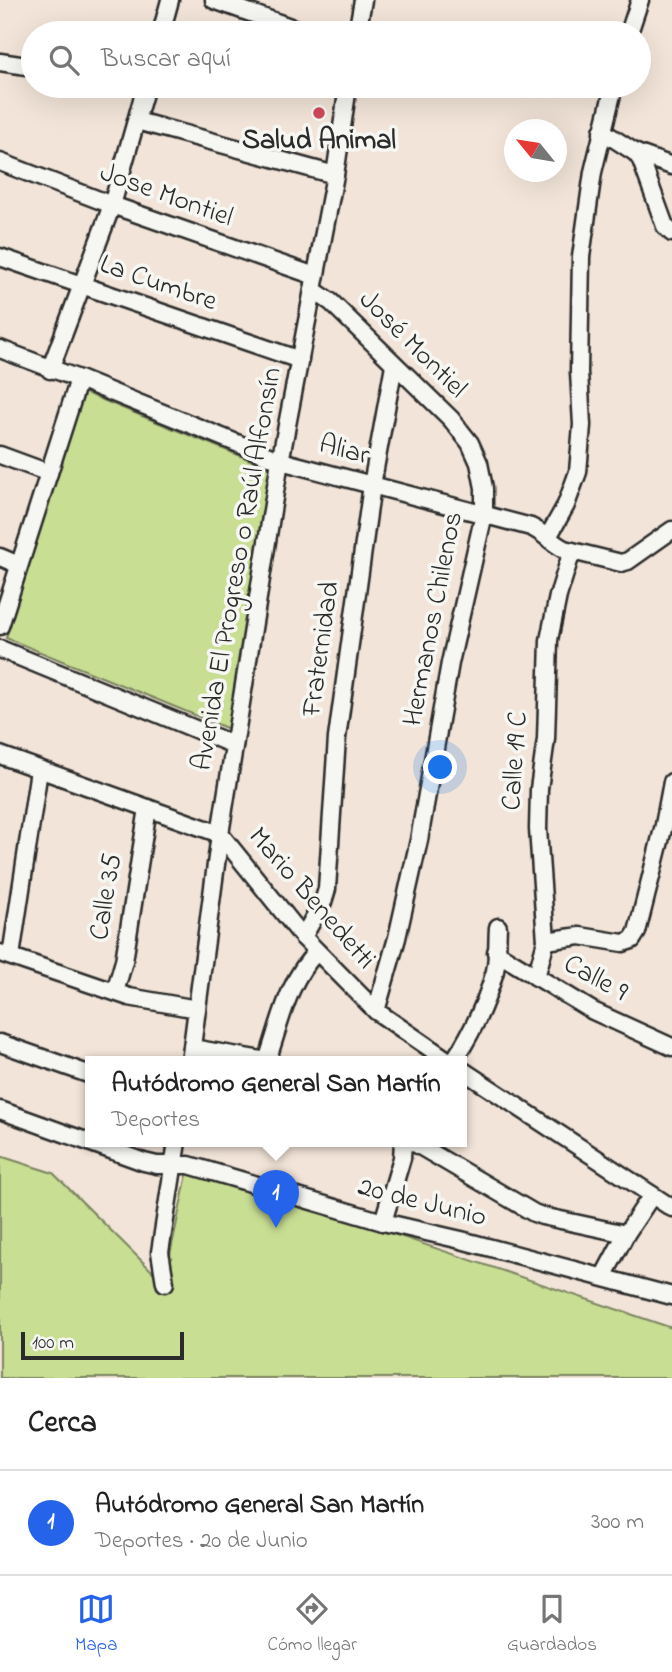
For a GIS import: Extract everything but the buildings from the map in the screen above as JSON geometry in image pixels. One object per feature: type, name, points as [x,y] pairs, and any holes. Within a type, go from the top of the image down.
[{"type":"street","points":[[164,21],[170,0]]},
{"type":"street","points":[[214,0],[273,21]]},
{"type":"street","points":[[359,21],[363,0]]},
{"type":"street","points":[[633,21],[640,0]]},
{"type":"street","points":[[0,62],[21,65]]},
{"type":"street","points":[[50,370],[112,205],[142,98]]},
{"type":"street","name":"Avenida El Progreso o Raúl Alfonsín","points":[[191,1055],[234,745],[281,461],[335,175],[346,98]]},
{"type":"street","points":[[548,537],[566,505],[578,472],[582,425],[579,372],[581,257],[593,172],[611,98]]},
{"type":"street","points":[[137,121],[335,175]]},
{"type":"street","points":[[602,131],[636,153],[672,166]]},
{"type":"street","points":[[636,153],[641,160],[660,217],[671,226]]},
{"type":"street","name":"Jose Montiel","points":[[0,162],[314,283]]},
{"type":"street","name":"La Cumbre","points":[[0,257],[300,360]]},
{"type":"street","name":"José Montiel","points":[[314,283],[451,419],[470,443]]},
{"type":"street","name":"Aliar","points":[[0,349],[281,461],[531,527],[542,532],[557,545],[572,551],[621,562],[628,561],[672,530]]},
{"type":"street","name":"Fraternidad","points":[[303,937],[323,902],[327,889],[337,738],[372,485],[394,365]]},
{"type":"street","points":[[0,626],[79,379]]},
{"type":"street","name":"Hermanos Chilenos","points":[[376,1012],[397,938],[419,840],[450,663],[484,514],[484,488],[479,463],[470,443]]},
{"type":"street","points":[[0,455],[49,472]]},
{"type":"street","name":"Calle 19 C","points":[[536,976],[546,941],[538,829],[546,739],[549,640],[558,596],[572,551]]},
{"type":"street","points":[[0,557],[19,565]]},
{"type":"street","points":[[0,649],[234,745]]},
{"type":"street","name":"Mario Benedetti","points":[[0,755],[220,834],[303,937],[376,1012],[441,1056]]},
{"type":"street","points":[[39,770],[5,955],[130,998],[197,1009]]},
{"type":"street","points":[[546,941],[580,936],[624,943],[632,940],[637,932],[672,782]]},
{"type":"street","name":"Calle 35","points":[[115,992],[124,961],[148,808]]},
{"type":"street","points":[[452,1056],[470,1035],[483,1009],[495,968],[498,926]]},
{"type":"street","points":[[271,1056],[290,993],[301,970],[317,952]]},
{"type":"street","name":"Calle 9","points":[[496,952],[593,1011],[672,1047]]},
{"type":"street","points":[[0,1043],[85,1072]]},
{"type":"street","points":[[467,1074],[672,1208]]},
{"type":"street","name":"20 de Junio","points":[[0,1110],[85,1141]]},
{"type":"street","name":"20 de Junio","points":[[102,1147],[157,1165],[189,1165],[383,1222],[672,1296]]},
{"type":"street","points":[[165,1283],[160,1252],[176,1147]]},
{"type":"street","points":[[383,1222],[402,1158],[403,1147]]},
{"type":"street","points":[[422,1147],[534,1213],[626,1234]]},
{"type":"street","points":[[603,1278],[626,1234],[652,1195]]},
{"type":"green space","points":[[83,392],[272,469],[229,729],[6,638]]},
{"type":"green space","points":[[0,1156],[53,1173],[164,1283],[189,1165],[672,1328],[672,1378],[0,1378]]},
{"type":"place","name":"Salud Animal","points":[[319,113]]},
{"type":"place","name":"Autódromo General San Martín","points":[[276,1228]]}]
